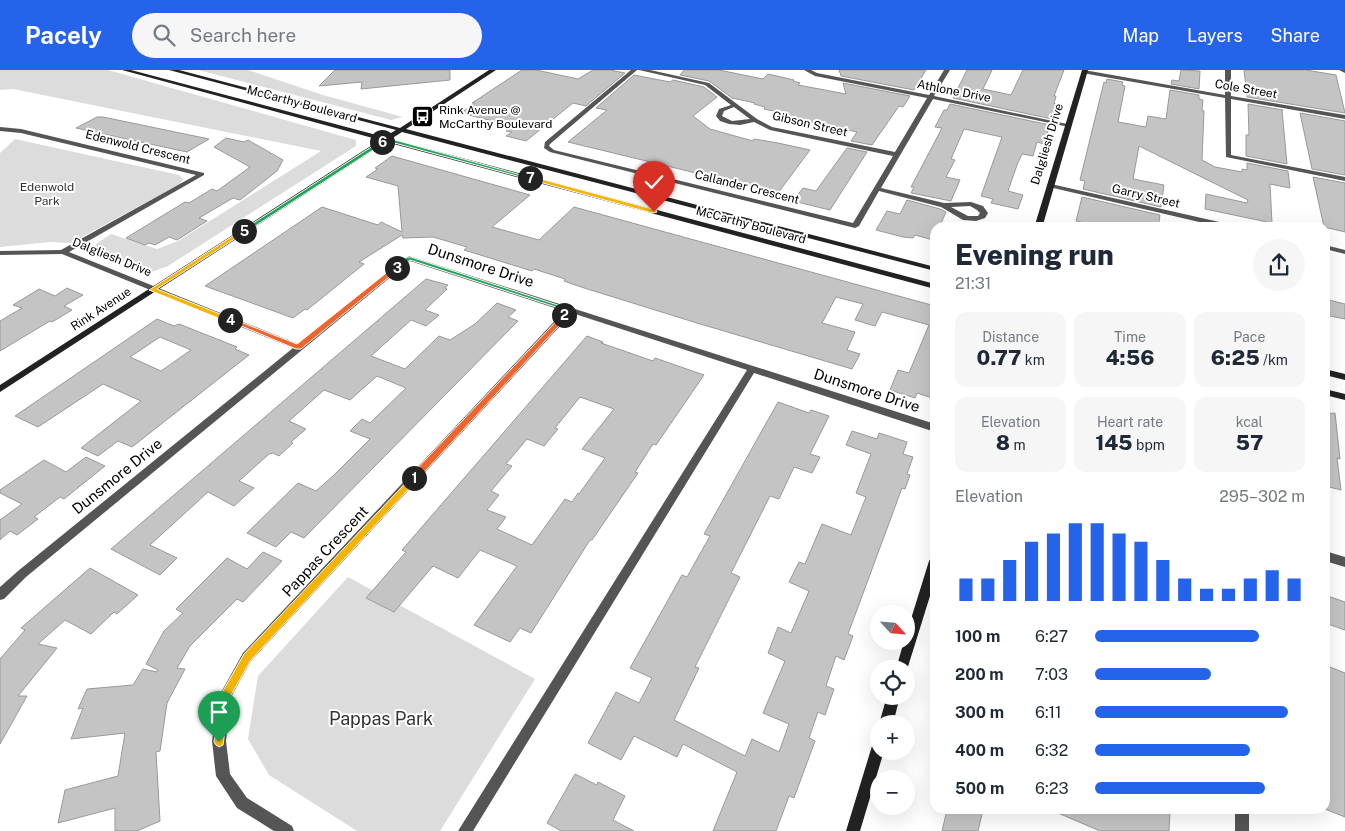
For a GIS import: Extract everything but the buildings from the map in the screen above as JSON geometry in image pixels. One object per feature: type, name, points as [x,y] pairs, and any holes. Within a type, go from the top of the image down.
[{"type":"main road","name":"McCarthy Boulevard","points":[[125,70],[930,286]]},
{"type":"main road","name":"McCarthy Boulevard","points":[[172,70],[930,268]]},
{"type":"main road","name":"Rink Avenue","points":[[0,389],[493,70]]},
{"type":"main road","name":"Dalgliesh Drive","points":[[1040,222],[1085,71]]},
{"type":"main road","points":[[1330,373],[1345,377]]},
{"type":"main road","points":[[1330,393],[1345,397]]},
{"type":"main road","points":[[905,660],[930,577]]},
{"type":"main road","points":[[853,831],[875,760]]},
{"type":"street","name":"Callander Crescent","points":[[634,70],[546,143],[546,147],[552,151],[855,226],[947,70]]},
{"type":"street","name":"Gibson Street","points":[[642,70],[707,84],[755,120],[770,128],[898,156]]},
{"type":"street","name":"Athlone Drive","points":[[808,70],[931,98],[1069,125]]},
{"type":"street","points":[[1228,70],[1228,156],[1345,179]]},
{"type":"street","name":"Cole Street","points":[[1085,71],[1345,117]]},
{"type":"street","points":[[735,105],[721,110],[719,116],[723,121],[743,124],[755,120]]},
{"type":"street","name":"Edenwold Crescent","points":[[0,129],[21,131],[202,174],[63,252]]},
{"type":"street","name":"Garry Street","points":[[1050,186],[1210,222]]},
{"type":"street","points":[[878,189],[944,205]]},
{"type":"street","points":[[1330,248],[1345,252]]},
{"type":"street","name":"Dalgliesh Drive","points":[[0,253],[63,252],[152,290],[298,347]]},
{"type":"street","name":"Dunsmore Drive","points":[[0,595],[22,574],[409,258],[930,426]]},
{"type":"street","name":"Pappas Crescent","points":[[287,831],[242,803],[223,776],[219,742],[225,696],[247,657],[570,310]]},
{"type":"street","points":[[464,831],[752,369]]},
{"type":"street","points":[[1330,558],[1345,562]]},
{"type":"street","points":[[1242,814],[1242,831]]},
{"type":"green space","points":[[0,70],[108,70],[356,140],[356,146],[168,266],[152,272],[95,251],[96,244],[111,234],[157,249],[178,241],[321,151],[13,89],[0,90]]},
{"type":"green space","points":[[198,70],[248,70],[323,95],[403,117],[391,120]]},
{"type":"green space","name":"Edenwold Park","points":[[15,139],[179,175],[183,179],[180,184],[71,243],[50,242],[0,247],[0,153]]},
{"type":"green space","name":"Pappas Park","points":[[348,577],[535,679],[440,831],[357,831],[269,775],[248,739],[258,676]]},
{"type":"place","name":"Rink Avenue @ McCarthy Boulevard","points":[[423,117]]},
{"type":"route","points":[[219,742],[225,696],[247,657],[570,310],[409,258],[298,347],[152,290],[386,139],[654,212]]}]
